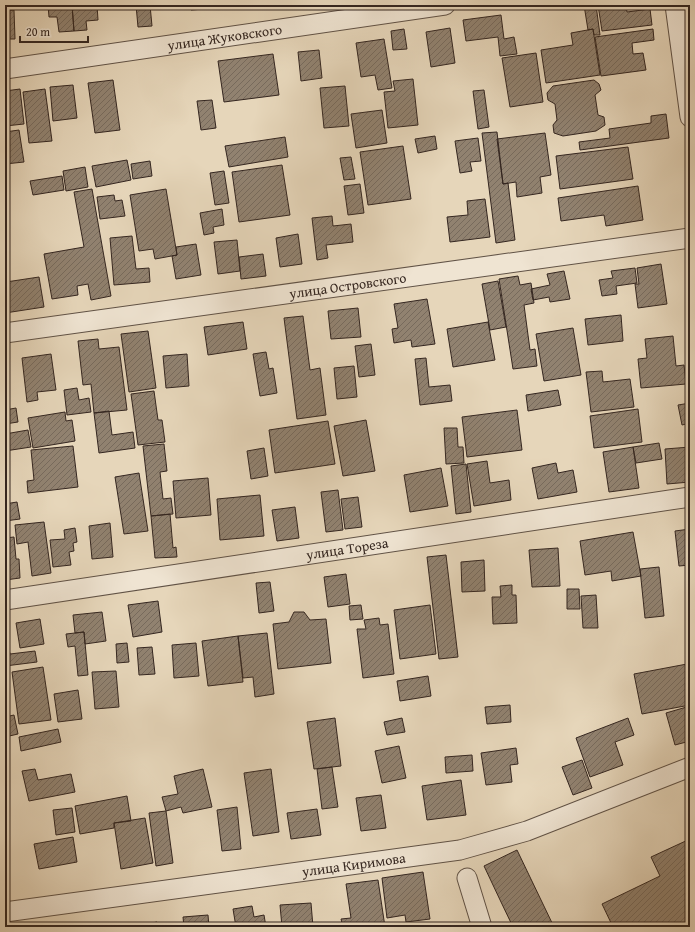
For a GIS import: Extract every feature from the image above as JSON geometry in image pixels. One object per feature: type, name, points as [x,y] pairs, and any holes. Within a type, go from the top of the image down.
[{"type":"street","name":"улица Жуковского","points":[[5,69],[445,5]]},
{"type":"street","points":[[674,5],[690,116]]},
{"type":"street","name":"улица Островского","points":[[5,333],[690,238]]},
{"type":"street","name":"улица Тореза","points":[[5,600],[690,497]]},
{"type":"street","name":"улица Киримова","points":[[5,912],[460,850],[527,831],[690,767]]},
{"type":"street","points":[[467,878],[482,927]]},
{"type":"building","points":[[48,5],[72,5],[74,31],[59,32],[57,17],[49,17]]},
{"type":"building","points":[[72,5],[97,5],[98,20],[86,21],[87,30],[74,31]]},
{"type":"building","points":[[136,5],[150,5],[152,26],[138,27]]},
{"type":"building","points":[[190,5],[218,5],[218,8],[191,10]]},
{"type":"building","points":[[584,5],[596,5],[600,35],[594,35],[593,29],[588,30]]},
{"type":"building","points":[[598,5],[626,5],[627,12],[650,9],[652,25],[602,31]]},
{"type":"building","points":[[14,10],[15,39],[5,39],[5,11]]},
{"type":"building","points":[[501,15],[504,39],[514,37],[517,54],[500,56],[498,37],[466,41],[463,20]]},
{"type":"building","points":[[450,28],[455,63],[431,67],[426,32]]},
{"type":"building","points":[[404,29],[407,49],[393,50],[391,31]]},
{"type":"building","points":[[593,29],[600,75],[546,83],[541,50],[573,45],[571,33]]},
{"type":"building","points":[[653,29],[654,40],[632,43],[633,54],[643,53],[646,70],[601,76],[595,37]]},
{"type":"building","points":[[384,39],[392,88],[378,90],[375,75],[361,77],[356,43]]},
{"type":"building","points":[[319,50],[322,78],[301,81],[298,52]]},
{"type":"building","points":[[536,53],[543,102],[510,107],[502,58]]},
{"type":"building","points":[[273,54],[279,95],[224,102],[218,61]]},
{"type":"building","points":[[413,79],[418,125],[388,128],[384,92],[395,91],[393,81]]},
{"type":"building","points":[[113,80],[120,130],[95,133],[88,83]]},
{"type":"building","points":[[594,80],[599,84],[601,90],[595,95],[598,115],[604,117],[605,125],[596,131],[563,136],[554,133],[553,125],[557,120],[555,104],[548,100],[547,93],[553,86]]},
{"type":"building","points":[[73,85],[77,118],[53,121],[50,87]]},
{"type":"building","points":[[345,86],[349,126],[324,128],[320,88]]},
{"type":"building","points":[[20,89],[24,124],[5,126],[5,91]]},
{"type":"building","points":[[45,89],[52,141],[29,143],[23,92]]},
{"type":"building","points":[[484,90],[489,127],[478,129],[473,91]]},
{"type":"building","points":[[212,100],[216,128],[201,130],[197,101]]},
{"type":"building","points":[[382,110],[387,143],[356,148],[351,114]]},
{"type":"building","points":[[666,114],[669,138],[580,150],[579,142],[610,138],[609,129],[651,123],[651,116]]},
{"type":"building","points":[[19,130],[24,162],[5,164],[5,132]]},
{"type":"building","points":[[497,132],[503,184],[508,183],[515,240],[496,243],[482,133]]},
{"type":"building","points":[[545,133],[551,175],[540,177],[542,193],[517,197],[516,182],[503,184],[497,139]]},
{"type":"building","points":[[435,136],[437,149],[418,153],[415,139]]},
{"type":"building","points":[[285,137],[288,157],[229,167],[225,146]]},
{"type":"building","points":[[478,138],[481,161],[470,162],[472,171],[460,173],[455,141]]},
{"type":"building","points":[[403,146],[411,199],[368,205],[360,152]]},
{"type":"building","points":[[628,147],[633,179],[560,189],[556,156]]},
{"type":"building","points":[[351,157],[355,179],[344,180],[340,158]]},
{"type":"building","points":[[127,160],[131,180],[96,187],[92,166]]},
{"type":"building","points":[[150,161],[152,176],[133,179],[131,164]]},
{"type":"building","points":[[282,165],[290,215],[239,222],[232,172]]},
{"type":"building","points":[[85,167],[88,187],[66,191],[63,171]]},
{"type":"building","points":[[224,171],[229,203],[215,205],[210,173]]},
{"type":"building","points":[[62,176],[64,190],[33,195],[30,181]]},
{"type":"building","points":[[360,184],[364,213],[348,215],[344,186]]},
{"type":"building","points":[[638,186],[643,220],[606,226],[604,215],[561,221],[558,198]]},
{"type":"building","points":[[92,189],[111,296],[91,300],[88,284],[77,286],[78,295],[52,299],[44,254],[84,247],[74,192]]},
{"type":"building","points":[[166,189],[177,255],[155,259],[153,249],[139,251],[130,195]]},
{"type":"building","points":[[114,195],[115,201],[122,200],[125,216],[100,219],[97,197]]},
{"type":"building","points":[[485,199],[490,237],[450,242],[447,217],[468,215],[467,201]]},
{"type":"building","points":[[222,209],[224,225],[213,227],[214,233],[204,235],[200,213]]},
{"type":"building","points":[[332,216],[333,226],[351,224],[353,242],[326,245],[328,258],[317,260],[312,218]]},
{"type":"building","points":[[298,234],[302,264],[280,267],[276,238]]},
{"type":"building","points":[[132,236],[136,269],[149,268],[150,282],[114,285],[110,238]]},
{"type":"building","points":[[237,240],[240,271],[218,274],[214,242]]},
{"type":"building","points":[[196,244],[201,275],[176,279],[172,256],[177,255],[176,247]]},
{"type":"building","points":[[263,254],[266,276],[241,279],[239,257]]},
{"type":"building","points":[[661,264],[667,304],[638,308],[635,284],[639,284],[637,268]]},
{"type":"building","points":[[635,268],[637,283],[616,286],[617,294],[602,296],[599,280],[613,278],[611,271]]},
{"type":"building","points":[[564,271],[570,299],[550,302],[549,297],[533,300],[531,289],[550,285],[547,274]]},
{"type":"building","points":[[518,276],[520,285],[531,283],[534,303],[524,305],[530,350],[535,349],[537,366],[513,369],[499,279]]},
{"type":"building","points":[[39,277],[44,307],[5,313],[5,292],[8,291],[6,282]]},
{"type":"building","points":[[498,281],[506,327],[490,330],[482,284]]},
{"type":"building","points":[[427,299],[435,344],[412,347],[411,340],[394,343],[392,329],[398,328],[394,304]]},
{"type":"building","points":[[358,308],[361,337],[331,339],[328,311]]},
{"type":"building","points":[[621,315],[623,341],[588,345],[585,319]]},
{"type":"building","points":[[303,316],[310,370],[320,368],[326,415],[297,419],[284,318]]},
{"type":"building","points":[[243,322],[247,349],[208,355],[204,327]]},
{"type":"building","points":[[488,322],[495,360],[453,367],[447,329]]},
{"type":"building","points":[[573,328],[581,375],[544,381],[536,334]]},
{"type":"building","points":[[148,331],[156,388],[129,392],[121,334]]},
{"type":"building","points":[[673,336],[676,366],[684,365],[686,384],[641,388],[638,359],[647,358],[645,339]]},
{"type":"building","points":[[98,339],[99,349],[119,347],[127,410],[94,413],[91,384],[83,385],[78,341]]},
{"type":"building","points":[[371,344],[375,375],[359,377],[355,346]]},
{"type":"building","points":[[266,352],[269,369],[273,368],[277,393],[260,396],[253,354]]},
{"type":"building","points":[[51,354],[56,390],[37,392],[38,400],[27,402],[22,358]]},
{"type":"building","points":[[187,354],[189,386],[166,388],[163,356]]},
{"type":"building","points":[[426,358],[429,387],[450,385],[452,401],[420,405],[415,359]]},
{"type":"building","points":[[5,366],[9,397],[5,397]]},
{"type":"building","points":[[354,366],[357,397],[337,399],[334,368]]},
{"type":"building","points":[[602,371],[603,382],[630,379],[634,407],[591,412],[586,372]]},
{"type":"building","points":[[77,388],[79,400],[89,398],[91,412],[67,415],[64,390]]},
{"type":"building","points":[[558,390],[561,405],[528,411],[526,395]]},
{"type":"building","points":[[154,391],[158,420],[162,420],[165,442],[138,445],[131,394]]},
{"type":"building","points":[[690,403],[690,423],[682,425],[678,405]]},
{"type":"building","points":[[16,408],[18,422],[5,424],[5,410]]},
{"type":"building","points":[[638,409],[642,442],[594,448],[590,416]]},
{"type":"building","points":[[517,410],[522,450],[467,457],[462,417]]},
{"type":"building","points":[[109,411],[112,435],[133,432],[135,448],[99,453],[94,413]]},
{"type":"building","points":[[65,412],[66,421],[72,420],[75,441],[33,448],[28,418]]},
{"type":"building","points":[[366,420],[375,471],[343,476],[334,426]]},
{"type":"building","points":[[328,421],[335,464],[275,473],[269,430]]},
{"type":"building","points":[[444,428],[457,428],[458,447],[463,447],[464,463],[446,464]]},
{"type":"building","points":[[28,430],[31,447],[5,451],[5,434]]},
{"type":"building","points":[[659,443],[662,459],[636,463],[633,447]]},
{"type":"building","points":[[164,444],[167,471],[160,472],[163,499],[171,498],[173,514],[151,516],[143,446]]},
{"type":"building","points":[[73,446],[78,487],[28,493],[27,481],[34,480],[31,450]]},
{"type":"building","points":[[633,447],[639,488],[609,492],[603,452]]},
{"type":"building","points":[[690,447],[690,482],[667,484],[665,449]]},
{"type":"building","points":[[264,448],[268,476],[251,479],[247,451]]},
{"type":"building","points":[[487,461],[490,483],[509,480],[511,500],[474,506],[467,464]]},
{"type":"building","points":[[556,463],[558,473],[573,470],[577,492],[538,499],[532,468]]},
{"type":"building","points":[[466,464],[471,512],[456,514],[451,466]]},
{"type":"building","points":[[441,468],[448,506],[410,512],[404,475]]},
{"type":"building","points":[[139,473],[148,531],[124,534],[115,477]]},
{"type":"building","points":[[208,478],[211,515],[176,518],[173,481]]},
{"type":"building","points":[[338,490],[343,530],[326,532],[321,492]]},
{"type":"building","points":[[260,495],[264,536],[220,540],[217,499]]},
{"type":"building","points":[[358,497],[362,527],[345,529],[341,499]]},
{"type":"building","points":[[17,502],[20,519],[5,521],[5,504]]},
{"type":"building","points":[[295,507],[299,538],[277,541],[272,510]]},
{"type":"building","points":[[170,514],[173,548],[176,547],[177,557],[155,558],[151,516]]},
{"type":"building","points":[[44,522],[51,573],[32,576],[28,542],[17,544],[15,525]]},
{"type":"building","points":[[110,523],[113,557],[92,559],[89,526]]},
{"type":"building","points":[[75,528],[77,542],[73,543],[74,551],[69,552],[71,565],[53,567],[50,540],[65,539],[64,530]]},
{"type":"building","points":[[690,529],[690,565],[679,566],[675,531]]},
{"type":"building","points":[[633,532],[641,576],[612,581],[611,571],[585,575],[580,541]]},
{"type":"building","points":[[14,537],[16,559],[19,559],[20,578],[5,580],[5,538]]},
{"type":"building","points":[[558,548],[560,586],[532,587],[529,550]]},
{"type":"building","points":[[446,555],[458,657],[439,659],[427,557]]},
{"type":"building","points":[[484,560],[485,591],[462,592],[461,562]]},
{"type":"building","points":[[659,567],[664,616],[645,618],[640,569]]},
{"type":"building","points":[[346,574],[350,604],[328,607],[324,577]]},
{"type":"building","points":[[270,582],[274,611],[259,613],[256,583]]},
{"type":"building","points":[[512,585],[512,595],[516,595],[517,623],[493,624],[492,597],[501,597],[500,586]]},
{"type":"building","points":[[567,589],[579,589],[580,609],[567,609]]},
{"type":"building","points":[[596,595],[598,628],[583,628],[581,596]]},
{"type":"building","points":[[158,601],[162,632],[133,637],[128,605]]},
{"type":"building","points":[[361,605],[363,619],[350,620],[349,606]]},
{"type":"building","points":[[430,605],[436,654],[400,659],[394,610]]},
{"type":"building","points":[[102,612],[106,641],[85,644],[84,632],[75,633],[73,615]]},
{"type":"building","points":[[294,612],[304,612],[310,620],[326,619],[331,663],[278,669],[273,624],[289,622]]},
{"type":"building","points":[[379,618],[380,625],[388,624],[394,674],[363,678],[357,629],[366,629],[364,620]]},
{"type":"building","points":[[40,619],[44,644],[20,648],[16,623]]},
{"type":"building","points":[[84,632],[88,675],[78,676],[75,646],[68,647],[66,634]]},
{"type":"building","points":[[267,633],[274,694],[255,697],[253,677],[243,678],[238,636]]},
{"type":"building","points":[[238,636],[243,682],[208,686],[202,641]]},
{"type":"building","points":[[127,643],[129,662],[117,663],[116,644]]},
{"type":"building","points":[[196,643],[199,676],[174,678],[172,645]]},
{"type":"building","points":[[5,645],[8,645],[10,654],[35,651],[37,662],[5,666]]},
{"type":"building","points":[[152,647],[155,674],[139,675],[137,648]]},
{"type":"building","points":[[687,664],[690,677],[690,705],[642,714],[634,674]]},
{"type":"building","points":[[43,667],[51,720],[19,724],[12,672]]},
{"type":"building","points":[[116,671],[119,707],[95,709],[92,672]]},
{"type":"building","points":[[428,676],[431,696],[400,701],[397,681]]},
{"type":"building","points":[[78,690],[82,719],[58,722],[54,694]]},
{"type":"building","points":[[510,705],[511,722],[487,724],[485,707]]},
{"type":"building","points":[[690,706],[690,741],[675,745],[666,713]]},
{"type":"building","points":[[14,715],[18,734],[5,737],[5,717]]},
{"type":"building","points":[[335,718],[341,766],[314,769],[307,722]]},
{"type":"building","points":[[402,718],[405,732],[387,735],[384,722]]},
{"type":"building","points":[[628,718],[634,735],[615,742],[623,765],[590,777],[576,738]]},
{"type":"building","points":[[58,729],[61,742],[21,751],[19,737]]},
{"type":"building","points":[[399,746],[406,778],[382,783],[375,751]]},
{"type":"building","points":[[516,748],[518,764],[510,765],[512,782],[486,785],[481,753]]},
{"type":"building","points":[[472,755],[473,771],[446,773],[445,757]]},
{"type":"building","points":[[582,760],[592,788],[573,795],[562,767]]},
{"type":"building","points":[[332,767],[338,807],[322,809],[317,769]]},
{"type":"building","points":[[35,769],[38,780],[71,774],[75,792],[29,801],[22,771]]},
{"type":"building","points":[[203,769],[212,807],[183,813],[181,807],[166,811],[162,797],[178,794],[174,776]]},
{"type":"building","points":[[271,769],[279,832],[253,836],[244,773]]},
{"type":"building","points":[[461,780],[466,815],[427,820],[422,786]]},
{"type":"building","points":[[381,795],[386,828],[361,831],[356,798]]},
{"type":"building","points":[[127,796],[131,821],[114,823],[114,828],[80,834],[75,806]]},
{"type":"building","points":[[237,807],[241,849],[222,851],[217,810]]},
{"type":"building","points":[[72,808],[75,832],[56,835],[53,810]]},
{"type":"building","points":[[317,809],[321,835],[291,839],[287,813]]},
{"type":"building","points":[[166,811],[173,863],[156,866],[149,813]]},
{"type":"building","points":[[145,818],[153,863],[121,869],[114,823]]},
{"type":"building","points":[[73,837],[77,862],[39,869],[34,844]]},
{"type":"building","points":[[690,839],[690,927],[613,927],[602,904],[660,876],[651,857]]},
{"type":"building","points":[[517,850],[554,927],[513,927],[484,866]]},
{"type":"building","points":[[423,872],[430,919],[406,922],[405,915],[387,918],[382,878]]},
{"type":"building","points":[[378,880],[385,927],[343,927],[341,919],[351,918],[346,884]]},
{"type":"building","points":[[311,903],[313,927],[282,927],[280,905]]},
{"type":"building","points":[[252,906],[254,917],[264,915],[266,927],[236,927],[233,909]]},
{"type":"building","points":[[208,915],[209,927],[184,927],[183,917]]},
{"type":"building","points":[[157,922],[157,927],[130,927]]}]
